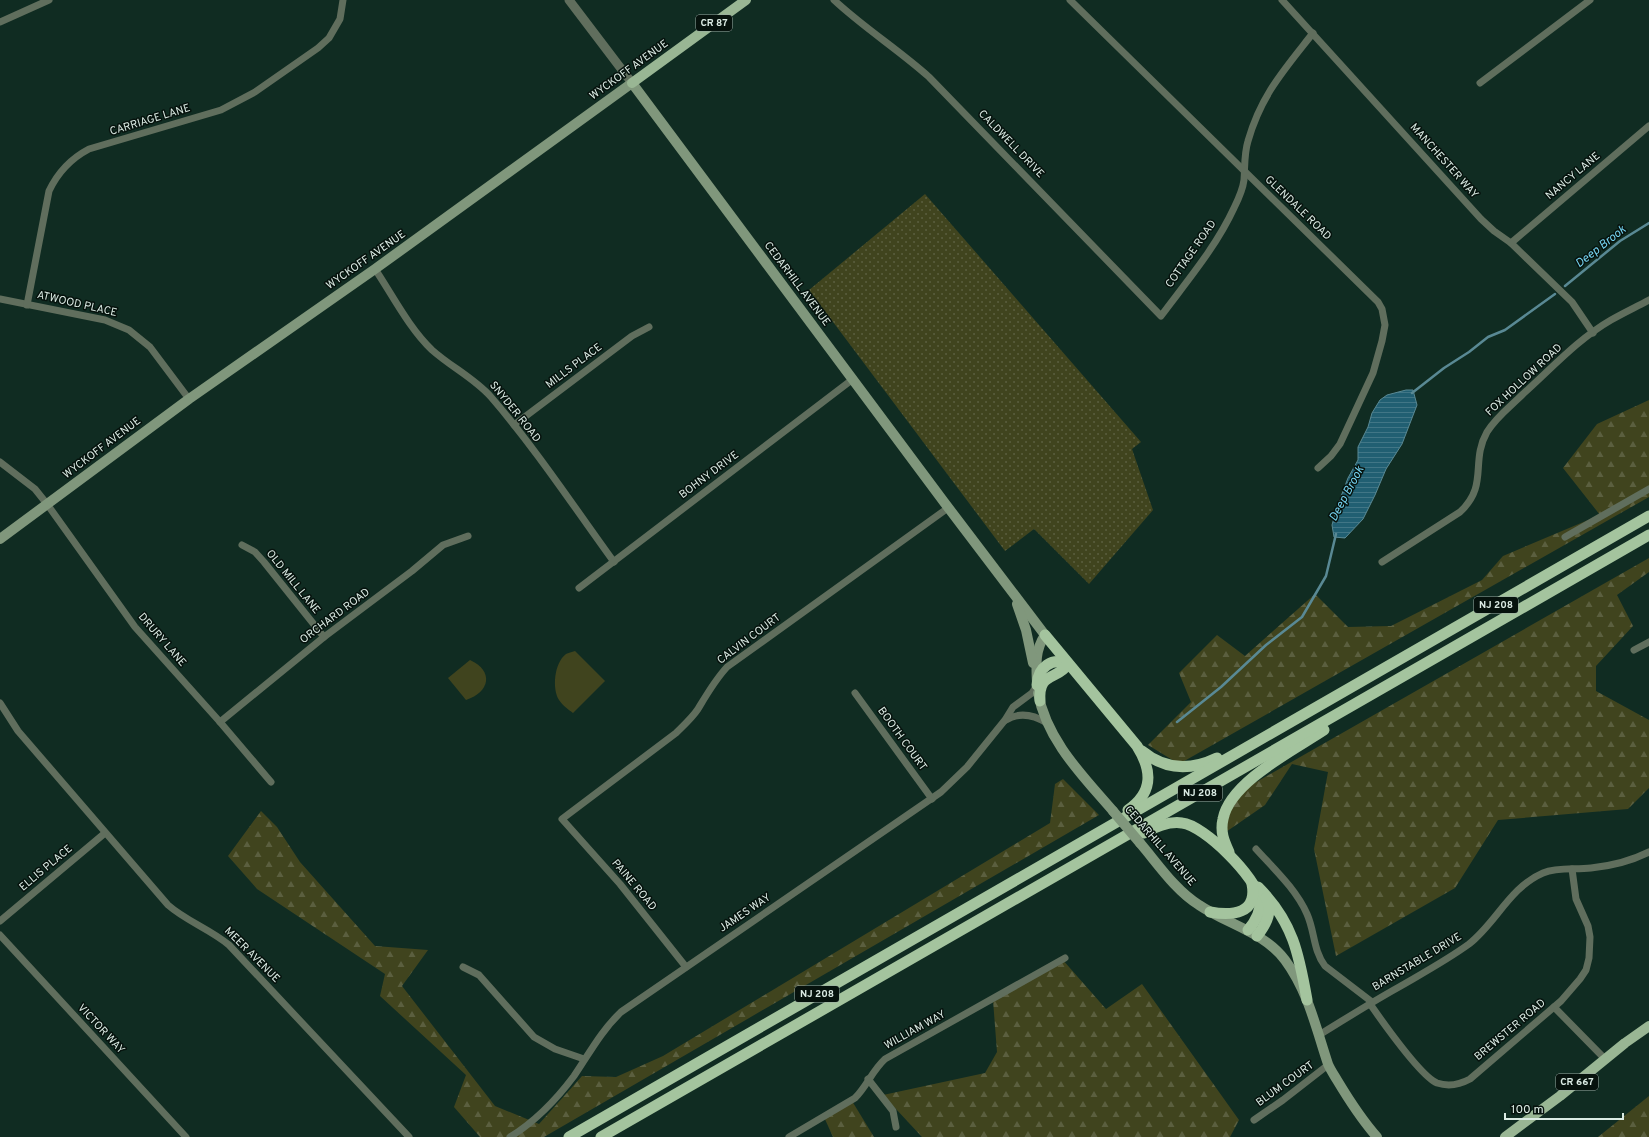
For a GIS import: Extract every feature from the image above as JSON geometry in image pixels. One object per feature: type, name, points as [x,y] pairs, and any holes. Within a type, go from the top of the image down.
[{"type":"highway","name":"NJ 208","points":[[569,1137],[1649,516]]},
{"type":"highway","name":"NJ 208","points":[[601,1137],[1649,535]]},
{"type":"highway","points":[[1046,635],[1068,664],[1137,746],[1162,764],[1172,767],[1190,767],[1211,761],[1294,720]]},
{"type":"highway","points":[[1037,685],[1039,674],[1045,666],[1056,661],[1061,661],[1068,664]]},
{"type":"highway","points":[[1040,701],[1040,688],[1042,684],[1051,676],[1064,669],[1068,664]]},
{"type":"highway","points":[[1233,860],[1222,837],[1222,827],[1226,810],[1236,794],[1270,765],[1337,721],[1382,688]]},
{"type":"highway","points":[[1066,851],[1131,808],[1143,795],[1149,780],[1148,771],[1146,763],[1137,746]]},
{"type":"highway","points":[[1017,898],[1146,832],[1160,826],[1173,823],[1186,823],[1198,828],[1212,839],[1264,893],[1282,917],[1293,938],[1300,958],[1307,1000]]},
{"type":"highway","points":[[1210,912],[1234,914],[1246,908],[1252,897],[1253,890],[1249,878]]},
{"type":"highway","points":[[1249,878],[1260,898],[1260,906],[1253,933]]},
{"type":"highway","points":[[1253,933],[1264,926],[1268,914],[1268,900],[1264,893]]},
{"type":"main road","name":"WYCKOFF AVENUE","points":[[0,539],[189,399],[375,269],[746,0]]},
{"type":"main road","name":"CEDARHILL AVENUE","points":[[632,83],[948,508],[1046,635],[1039,647],[1037,655],[1037,685]]},
{"type":"main road","name":"CEDARHILL AVENUE","points":[[1005,582],[1018,606],[1026,630],[1040,701],[1047,723],[1060,746],[1140,843],[1192,901],[1210,912],[1253,933],[1284,959],[1297,978],[1307,1000],[1328,1065],[1352,1105],[1377,1137]]},
{"type":"main road","name":"CR 667","points":[[1505,1137],[1649,1026]]},
{"type":"street","points":[[0,22],[49,0]]},
{"type":"street","name":"CARRIAGE LANE","points":[[27,305],[49,192],[54,180],[70,161],[90,150],[220,110],[250,95],[322,45],[329,38],[338,24],[344,0]]},
{"type":"street","name":"CEDARHILL AVENUE","points":[[569,0],[632,83]]},
{"type":"street","name":"CALDWELL DRIVE","points":[[834,0],[876,36],[913,62],[930,77],[1161,316]]},
{"type":"street","name":"GLENDALE ROAD","points":[[1070,0],[1378,302],[1382,309],[1384,317],[1381,348],[1368,385],[1340,444],[1331,456],[1318,468]]},
{"type":"street","name":"MANCHESTER WAY","points":[[1282,0],[1481,219],[1494,231],[1511,242],[1572,302],[1593,333]]},
{"type":"street","points":[[1480,83],[1590,0]]},
{"type":"street","name":"COTTAGE ROAD","points":[[1161,316],[1219,237],[1235,208],[1244,181],[1244,157],[1248,141],[1261,106],[1276,80],[1313,33]]},
{"type":"street","name":"NANCY LANE","points":[[1511,242],[1649,126]]},
{"type":"street","name":"SNYDER ROAD","points":[[375,269],[414,328],[427,344],[444,360],[476,382],[514,425],[614,562]]},
{"type":"street","name":"ATWOOD PLACE","points":[[0,299],[105,320],[129,330],[150,347],[189,399]]},
{"type":"street","name":"FOX HOLLOW ROAD","points":[[1382,562],[1460,512],[1468,505],[1477,488],[1479,452],[1482,442],[1494,421],[1574,347],[1610,321],[1649,300]]},
{"type":"street","name":"MILLS PLACE","points":[[514,425],[632,336],[649,327]]},
{"type":"street","name":"BOHNY DRIVE","points":[[579,588],[853,379]]},
{"type":"street","name":"DRURY LANE","points":[[0,462],[34,489],[47,504],[135,627],[220,722],[271,782]]},
{"type":"street","points":[[1565,537],[1649,489]]},
{"type":"street","name":"CALVIN COURT","points":[[562,819],[676,733],[688,722],[698,709],[710,688],[727,668],[948,508]]},
{"type":"street","name":"ORCHARD ROAD","points":[[220,722],[324,637],[412,571],[443,545],[468,536]]},
{"type":"street","name":"OLD MILL LANE","points":[[242,545],[255,552],[264,562],[324,637]]},
{"type":"street","points":[[1634,650],[1649,642]]},
{"type":"street","name":"JAMES WAY","points":[[510,1137],[537,1118],[555,1100],[575,1074],[602,1032],[621,1012],[932,799],[959,776],[1006,720],[1013,707],[1032,693],[1037,685]]},
{"type":"street","name":"BOOTH COURT","points":[[855,693],[932,799]]},
{"type":"street","name":"MEER AVENUE","points":[[0,703],[18,731],[168,905],[181,916],[206,928],[229,945],[409,1137]]},
{"type":"street","points":[[1006,720],[1011,717],[1023,715],[1034,716],[1047,723]]},
{"type":"street","name":"PAINE ROAD","points":[[562,819],[620,884],[686,967]]},
{"type":"street","name":"ELLIS PLACE","points":[[0,921],[105,833]]},
{"type":"street","name":"BREWSTER ROAD","points":[[1256,849],[1295,893],[1302,904],[1312,929],[1319,959],[1325,966],[1371,1003],[1383,1024],[1423,1072],[1436,1082],[1453,1085],[1462,1084],[1470,1079],[1554,1007],[1580,979],[1587,964],[1591,948],[1588,926],[1576,899],[1572,869]]},
{"type":"street","name":"BARNSTABLE DRIVE","points":[[1319,1036],[1371,1003],[1455,954],[1486,928],[1514,894],[1532,879],[1543,873],[1554,870],[1608,866],[1649,852]]},
{"type":"street","name":"VICTOR WAY","points":[[0,935],[186,1137]]},
{"type":"street","name":"WILLIAM WAY","points":[[789,1137],[855,1098],[861,1092],[877,1066],[885,1060],[1065,958]]},
{"type":"street","points":[[463,968],[479,975],[534,1037],[555,1049],[584,1059]]},
{"type":"street","points":[[1554,1007],[1605,1060]]},
{"type":"street","name":"BLUM COURT","points":[[1254,1120],[1283,1100],[1328,1065]]},
{"type":"street","points":[[868,1080],[893,1111],[896,1128]]},
{"type":"green space","points":[[925,194],[1141,442],[1132,449],[1153,510],[1089,584],[1034,529],[1005,551],[809,290]]},
{"type":"green space","points":[[1649,400],[1649,497],[1179,764],[1148,745],[1191,702],[1179,673],[1217,635],[1245,656],[1315,594],[1348,627],[1391,626],[1482,580],[1503,556],[1600,515],[1563,468],[1597,424]]},
{"type":"green space","points":[[1649,558],[1649,572],[1617,595],[1633,626],[1596,666],[1596,691],[1649,720],[1649,788],[1628,809],[1498,820],[1455,888],[1336,956],[1314,849],[1328,772],[1292,764],[1265,805],[1223,834],[1230,797]]},
{"type":"green space","points":[[575,651],[605,681],[573,713],[559,700],[555,689],[555,676],[562,658],[566,654]]},
{"type":"green space","points":[[470,660],[483,670],[486,675],[486,681],[480,692],[466,700],[448,678]]},
{"type":"green space","points":[[1063,779],[1099,815],[544,1137],[480,1137],[454,1107],[466,1075],[380,996],[385,974],[257,889],[228,856],[261,811],[277,827],[300,862],[375,946],[428,950],[402,986],[495,1106],[539,1124],[582,1076],[616,1077],[663,1056],[1050,823],[1055,784]]},
{"type":"green space","points":[[1062,959],[1106,1009],[1142,984],[1239,1120],[1230,1137],[922,1137],[883,1095],[985,1073],[997,1052],[993,1000]]},
{"type":"green space","points":[[1649,1096],[1649,1137],[1598,1137]]},
{"type":"green space","points":[[852,1101],[874,1137],[833,1137],[824,1117]]},
{"type":"water","points":[[1406,390],[1413,390],[1417,405],[1402,444],[1386,469],[1363,519],[1345,538],[1334,537],[1332,525],[1337,507],[1348,478],[1358,460],[1358,447],[1368,427],[1372,413],[1380,400],[1387,395]]},
{"type":"waterway","name":"Deep Brook","points":[[1565,286],[1620,241],[1649,223]]},
{"type":"waterway","name":"Deep Brook","points":[[1412,393],[1488,337],[1505,330],[1555,294]]},
{"type":"waterway","name":"Deep Brook","points":[[1177,722],[1221,687],[1266,645],[1302,617],[1326,576],[1336,534]]}]
